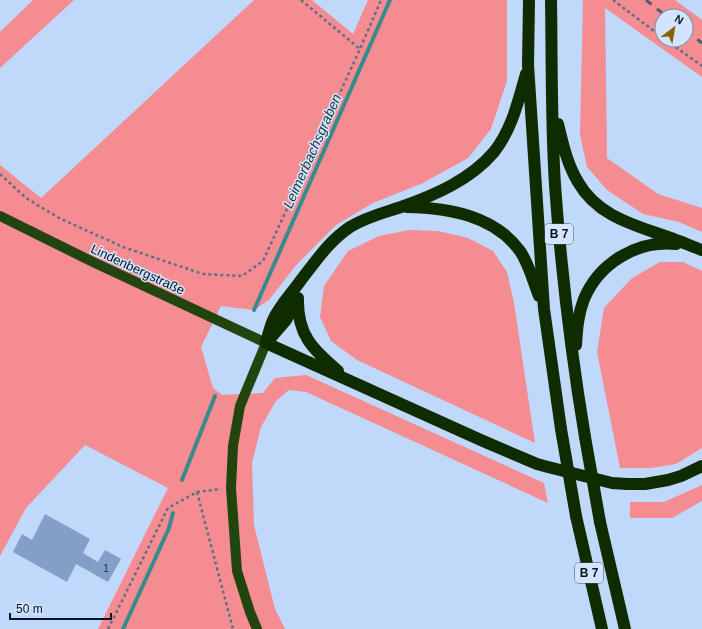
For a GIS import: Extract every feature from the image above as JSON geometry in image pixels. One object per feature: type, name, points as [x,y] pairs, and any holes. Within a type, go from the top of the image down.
[{"type":"highway","name":"B 7","points":[[529,0],[528,65],[544,309],[561,430],[576,516],[602,629]]},
{"type":"highway","name":"B 7","points":[[551,0],[552,99],[559,239],[574,368],[585,437],[600,522],[624,629]]},
{"type":"highway","points":[[266,343],[271,324],[275,316],[313,264],[332,241],[350,227],[376,214],[434,194],[457,182],[478,168],[489,157],[502,140],[512,120],[528,65]]},
{"type":"highway","points":[[552,99],[566,156],[577,181],[588,196],[603,209],[624,221],[696,248]]},
{"type":"highway","points":[[399,207],[458,212],[477,218],[499,230],[510,240],[523,257],[544,309]]},
{"type":"highway","points":[[574,368],[578,319],[586,294],[603,270],[623,255],[645,245],[667,243],[696,248]]},
{"type":"highway","points":[[266,343],[286,320],[298,298],[313,264]]},
{"type":"highway","points":[[298,298],[299,321],[307,339],[321,356],[346,379]]},
{"type":"highway","points":[[266,343],[527,460],[555,469],[612,483],[632,484],[653,483],[668,480],[681,476],[702,466]]},
{"type":"main road","name":"Lindenbergstraße","points":[[0,216],[93,262],[266,343]]},
{"type":"main road","points":[[257,629],[237,571],[231,488],[233,446],[240,406],[266,343]]},
{"type":"path","points":[[301,0],[360,49]]},
{"type":"path","points":[[0,174],[26,198],[59,218],[123,247],[203,274],[242,276],[263,261],[381,0]]},
{"type":"path","points":[[613,0],[618,6],[654,31]]},
{"type":"path","points":[[677,48],[702,66]]},
{"type":"path","points":[[108,629],[168,508],[197,492],[231,488]]},
{"type":"path","points":[[197,492],[233,629]]},
{"type":"shaded area","points":[[33,0],[74,0],[0,68],[0,32]]},
{"type":"shaded area","points":[[254,0],[312,0],[353,34],[368,0],[507,0],[507,81],[491,129],[468,158],[423,183],[373,203],[336,225],[297,264],[269,300],[254,310],[221,306],[201,347],[213,388],[222,395],[263,393],[275,378],[306,375],[544,483],[548,503],[306,392],[289,390],[276,401],[261,427],[252,463],[254,525],[275,609],[285,629],[98,629],[168,488],[85,445],[26,508],[0,556],[0,165],[41,198]]},
{"type":"shaded area","points":[[583,0],[675,0],[686,8],[654,8],[654,43],[605,8],[607,158],[658,194],[702,208],[702,232],[679,222],[643,214],[607,190],[587,167],[580,135]]},
{"type":"shaded area","points":[[694,14],[702,20],[702,77],[661,48],[694,48]]},
{"type":"shaded area","points":[[409,230],[438,231],[468,238],[493,251],[507,272],[514,303],[535,443],[357,360],[331,341],[320,317],[324,286],[348,251],[379,236]]},
{"type":"shaded area","points":[[660,262],[683,262],[702,271],[702,448],[676,464],[651,468],[620,468],[597,352],[604,308],[632,278]]},
{"type":"shaded area","points":[[702,485],[702,501],[672,518],[630,518],[630,502],[664,502]]},
{"type":"building","points":[[45,514],[90,539],[83,553],[98,562],[105,550],[121,559],[108,582],[76,564],[67,582],[13,552],[22,534],[32,540]]},
{"type":"waterway","name":"Leimerbachsgraben","points":[[254,310],[390,0]]},
{"type":"waterway","name":"Leimerbachsgraben","points":[[182,480],[215,396]]},
{"type":"waterway","name":"Leimerbachsgraben","points":[[123,629],[169,528],[173,513]]},
{"type":"railway","points":[[646,0],[656,8]]},
{"type":"railway","points":[[694,37],[702,43]]}]
